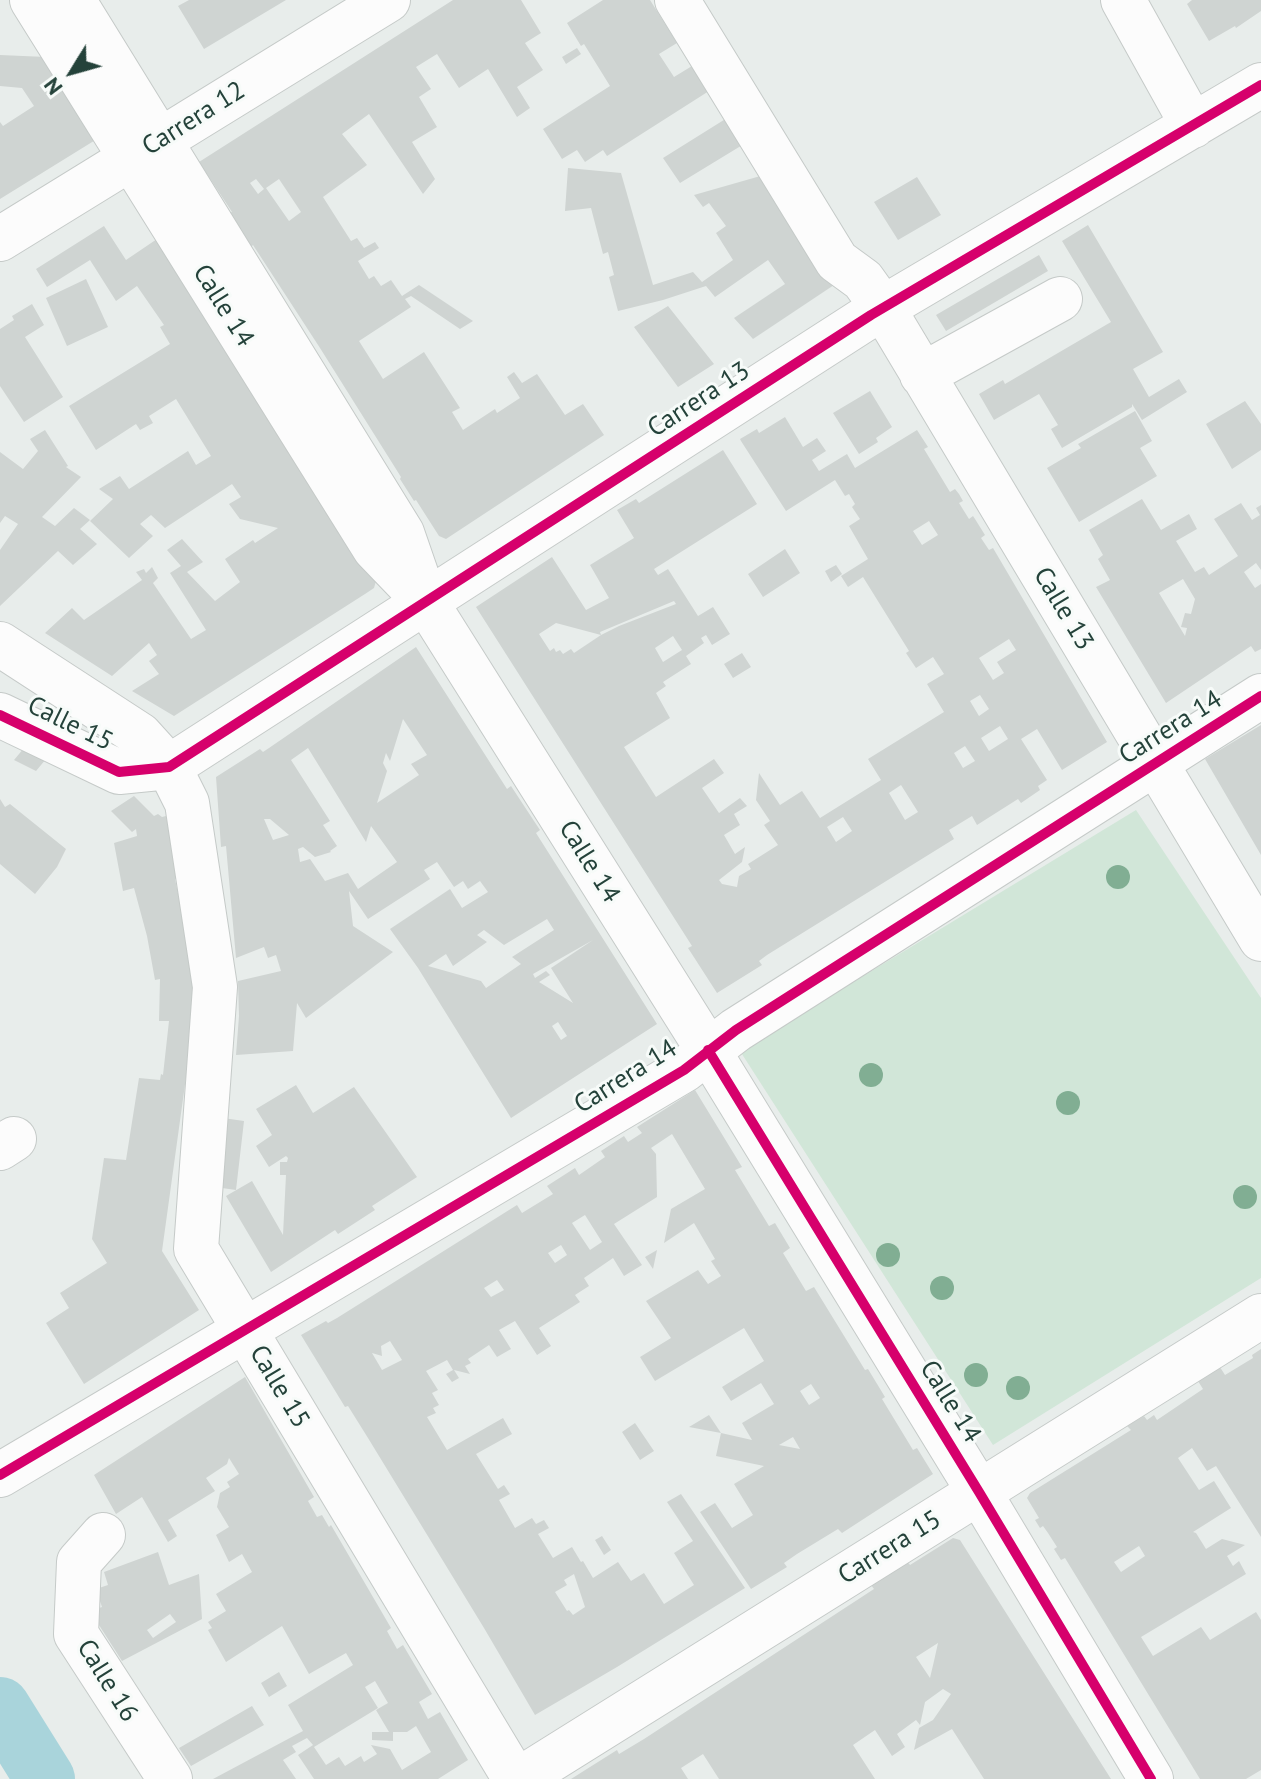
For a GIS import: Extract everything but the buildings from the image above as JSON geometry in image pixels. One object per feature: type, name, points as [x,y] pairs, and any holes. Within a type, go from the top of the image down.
[{"type":"street","name":"Calle 14","points":[[32,0],[145,149],[402,533],[426,602],[708,1050],[1151,1779]]},
{"type":"street","name":"Calle 14","points":[[73,0],[145,149]]},
{"type":"street","name":"Carrera 12","points":[[0,239],[388,0]]},
{"type":"street","name":"Calle 13","points":[[677,0],[837,261],[873,294]]},
{"type":"street","name":"Calle 13","points":[[712,0],[859,252],[873,294],[1261,939]]},
{"type":"street","points":[[1123,0],[1193,126]]},
{"type":"street","name":"Carrera 13","points":[[169,767],[426,602],[873,294],[1193,126],[1261,85]]},
{"type":"street","points":[[922,375],[1060,299]]},
{"type":"street","name":"Calle 15","points":[[0,644],[140,735],[169,767],[187,803],[215,987],[196,1249],[517,1779]]},
{"type":"street","name":"Carrera 14","points":[[0,1475],[684,1070],[736,1030],[1261,696]]},
{"type":"street","name":"Calle 15","points":[[0,715],[119,772],[169,767]]},
{"type":"street","name":"Carrera 15","points":[[517,1779],[1261,1316]]},
{"type":"street","name":"Calle 16","points":[[103,1535],[79,1562],[76,1634],[170,1779]]},
{"type":"green space","points":[[1136,810],[1261,998],[1261,1278],[993,1445],[740,1051]]},
{"type":"waterway","points":[[0,1707],[45,1779]]},
{"type":"cycle path","points":[[0,715],[119,772],[169,767],[871,315],[1261,85]]},
{"type":"cycle path","points":[[0,1475],[684,1070],[736,1030],[1261,696]]},
{"type":"cycle path","points":[[708,1050],[1151,1779]]}]
